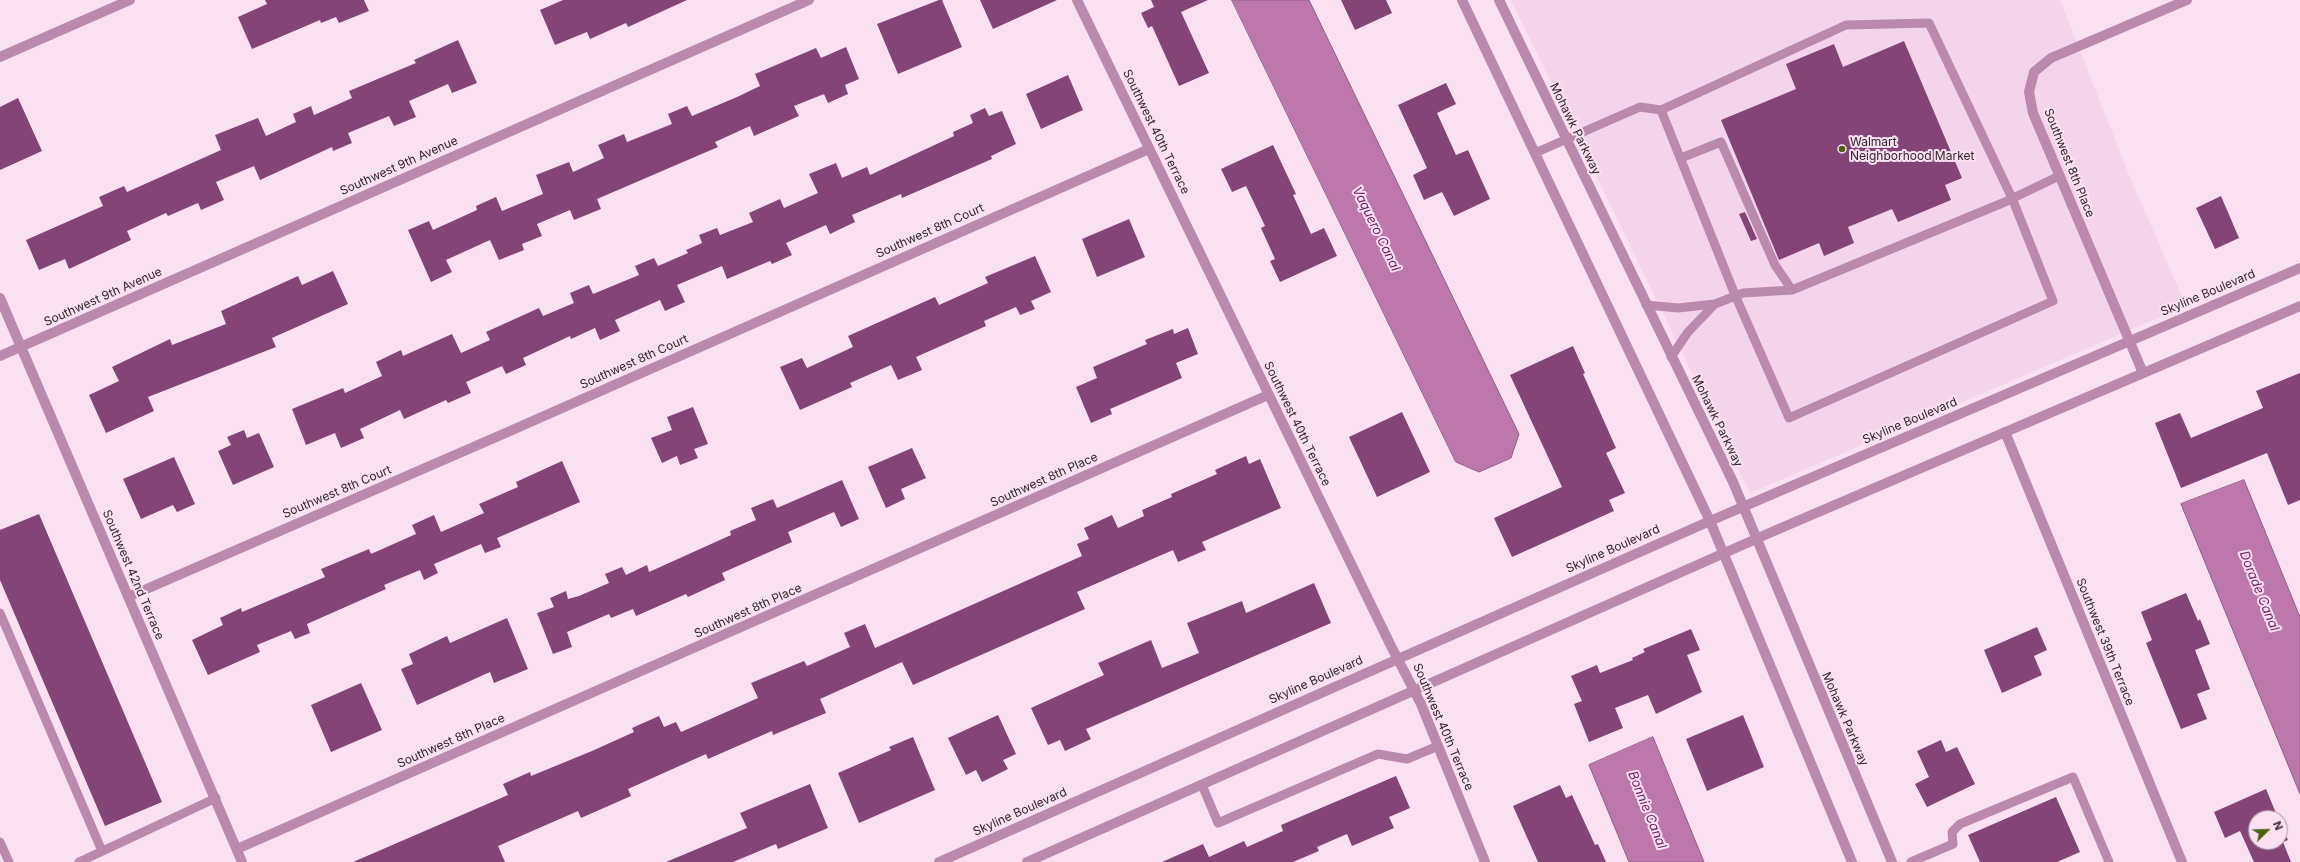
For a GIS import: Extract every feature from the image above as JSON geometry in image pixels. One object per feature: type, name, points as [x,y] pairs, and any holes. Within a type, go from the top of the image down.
[{"type":"street","points":[[0,57],[130,0]]},
{"type":"street","name":"Southwest 9th Avenue","points":[[0,356],[809,0]]},
{"type":"street","name":"Southwest 40th Terrace","points":[[1077,0],[1390,644],[1416,691],[1486,862]]},
{"type":"street","points":[[1462,0],[1710,521],[1852,862]]},
{"type":"street","name":"Mohawk Parkway","points":[[1499,0],[1744,506],[1892,862]]},
{"type":"street","name":"Southwest 8th Place","points":[[2143,373],[2033,113],[2029,92],[2034,72],[2051,58],[2187,0]]},
{"type":"street","name":"Southwest 8th Court","points":[[128,596],[501,435],[1149,149]]},
{"type":"street","name":"Skyline Boulevard","points":[[940,862],[1744,506],[2299,271]]},
{"type":"street","name":"Southwest 42nd Terrace","points":[[0,298],[216,798],[242,862]]},
{"type":"street","points":[[1027,862],[1757,539],[2300,306]]},
{"type":"street","name":"Southwest 8th Place","points":[[237,849],[1268,395]]},
{"type":"street","name":"Southwest 39th Terrace","points":[[2005,432],[2182,862]]},
{"type":"lane","points":[[1535,153],[1640,107],[1661,110],[1846,25],[1929,23],[2012,198],[2053,301],[1789,418],[1735,295],[1661,110]]},
{"type":"lane","points":[[1681,158],[1721,142],[1776,265],[1792,290]]},
{"type":"lane","points":[[1646,305],[1678,308],[1715,304],[1735,295],[1792,290],[2012,198],[2059,176]]},
{"type":"lane","points":[[1671,357],[1688,332],[1715,304]]},
{"type":"lane","points":[[0,613],[102,851]]},
{"type":"lane","points":[[1202,785],[1218,823],[1378,754],[1407,759],[1438,746]]},
{"type":"lane","points":[[1911,862],[1953,844],[1952,832],[1960,824],[2073,777],[2109,862]]},
{"type":"lane","points":[[79,862],[216,798]]},
{"type":"lane","points":[[0,842],[9,862]]},
{"type":"shaded area","points":[[1511,0],[2060,0],[2129,175],[2186,306],[1750,493]]},
{"type":"water","name":"Vaquero Canal","points":[[1232,0],[1309,0],[1519,434],[1511,458],[1479,472],[1456,462]]},
{"type":"water","name":"Dorade Canal","points":[[2244,480],[2300,617],[2300,794],[2181,504]]},
{"type":"water","name":"Bonnie Canal","points":[[1653,737],[1704,862],[1629,862],[1589,765]]},
{"type":"building","points":[[265,0],[364,0],[369,11],[339,23],[336,17],[321,23],[320,20],[252,49],[238,17],[267,4]]},
{"type":"building","points":[[563,0],[687,0],[628,27],[626,23],[590,39],[587,32],[555,45],[540,10]]},
{"type":"building","points":[[942,0],[962,47],[898,74],[877,24]]},
{"type":"building","points":[[980,0],[1057,0],[993,29]]},
{"type":"building","points":[[1151,0],[1208,0],[1181,12],[1209,73],[1179,86],[1152,26],[1148,28],[1141,13],[1154,7]]},
{"type":"building","points":[[1341,0],[1386,0],[1392,13],[1355,30]]},
{"type":"building","points":[[458,40],[477,83],[452,93],[448,84],[409,101],[416,117],[394,126],[389,116],[348,133],[352,143],[333,151],[332,147],[260,180],[254,166],[216,182],[224,200],[201,210],[198,203],[168,216],[166,213],[127,231],[131,240],[69,269],[65,259],[39,270],[26,240],[103,206],[99,197],[124,186],[127,192],[221,150],[215,135],[258,118],[266,136],[296,122],[293,114],[311,106],[314,115],[352,98],[349,91],[416,63],[414,60]]},
{"type":"building","name":"Walmart Neighborhood Market","points":[[1904,41],[1962,178],[1945,185],[1951,200],[1898,222],[1892,209],[1848,227],[1854,243],[1824,256],[1819,243],[1779,260],[1721,120],[1796,89],[1786,64],[1834,44],[1843,67]]},
{"type":"building","points":[[846,47],[859,79],[845,85],[848,94],[828,103],[824,94],[794,106],[799,116],[754,136],[750,126],[715,142],[718,147],[597,199],[601,209],[574,220],[570,210],[537,224],[542,236],[522,244],[524,250],[499,260],[490,240],[446,260],[452,272],[431,282],[408,230],[429,221],[433,230],[477,210],[476,206],[496,197],[502,211],[543,194],[536,175],[569,162],[573,172],[604,158],[598,145],[624,134],[627,142],[672,124],[668,114],[687,106],[692,116],[737,97],[760,86],[755,74],[816,48],[821,58]]},
{"type":"building","points":[[1068,75],[1083,110],[1041,129],[1026,94]]},
{"type":"building","points":[[1446,83],[1456,104],[1437,113],[1456,155],[1468,150],[1490,199],[1454,216],[1442,192],[1424,200],[1413,175],[1427,168],[1398,105]]},
{"type":"building","points":[[18,98],[42,151],[0,170],[0,107]]},
{"type":"building","points":[[985,108],[989,116],[1002,111],[1016,144],[991,156],[992,159],[902,198],[901,194],[852,215],[855,222],[830,234],[826,225],[786,243],[792,255],[772,264],[770,261],[727,279],[722,266],[677,285],[685,302],[665,311],[660,300],[615,320],[620,331],[600,340],[595,328],[571,339],[570,336],[523,358],[526,365],[506,374],[502,366],[466,382],[471,393],[448,403],[446,400],[404,419],[400,410],[360,429],[364,438],[341,448],[335,433],[306,445],[292,409],[343,388],[345,393],[382,376],[376,362],[401,350],[403,356],[452,334],[461,353],[490,340],[486,332],[539,308],[543,316],[574,303],[570,293],[589,285],[593,294],[639,275],[635,266],[654,258],[658,266],[688,253],[686,250],[702,243],[699,235],[717,228],[720,235],[753,222],[749,213],[780,199],[784,208],[818,193],[809,174],[836,163],[842,178],[867,167],[870,175],[954,136],[953,132],[973,123],[970,115]]},
{"type":"building","points":[[1273,145],[1296,194],[1293,195],[1311,234],[1324,228],[1337,256],[1280,282],[1270,261],[1275,259],[1261,228],[1265,226],[1246,186],[1232,192],[1221,169]]},
{"type":"building","points":[[2221,196],[2239,238],[2215,249],[2196,208]]},
{"type":"building","points":[[1745,212],[1757,239],[1751,241],[1739,214]]},
{"type":"building","points":[[1129,219],[1145,257],[1097,277],[1082,239]]},
{"type":"building","points":[[1035,256],[1051,292],[1031,301],[1035,309],[1020,315],[1016,307],[984,321],[986,326],[916,357],[922,370],[898,380],[891,365],[850,383],[852,387],[800,410],[780,367],[802,358],[807,368],[853,347],[848,336],[935,297],[939,305],[988,283],[985,277]]},
{"type":"building","points":[[333,271],[348,304],[272,338],[276,347],[148,397],[154,411],[106,433],[89,395],[119,381],[112,367],[170,339],[172,345],[226,324],[221,311],[298,276],[302,285]]},
{"type":"building","points":[[1188,328],[1198,354],[1176,363],[1182,378],[1110,409],[1112,414],[1091,423],[1076,387],[1097,378],[1093,367],[1147,344],[1145,340],[1173,329],[1174,334]]},
{"type":"building","points":[[1573,346],[1585,373],[1583,374],[1616,448],[1606,453],[1625,493],[1609,500],[1614,511],[1512,557],[1494,518],[1562,487],[1510,375]]},
{"type":"building","points":[[2300,373],[2300,500],[2288,505],[2267,453],[2181,488],[2155,423],[2180,413],[2191,438],[2263,408],[2256,391]]},
{"type":"building","points":[[693,407],[708,444],[694,449],[698,458],[680,465],[677,456],[662,463],[651,438],[672,430],[667,417]]},
{"type":"building","points":[[1402,412],[1430,472],[1377,497],[1349,437]]},
{"type":"building","points":[[244,430],[247,438],[259,433],[274,467],[233,485],[218,451],[231,445],[227,437]]},
{"type":"building","points":[[912,448],[926,478],[901,489],[905,499],[886,508],[868,467]]},
{"type":"building","points":[[1246,456],[1249,464],[1260,459],[1281,508],[1202,542],[1206,550],[1178,562],[1173,550],[1077,592],[1085,609],[913,685],[902,662],[820,699],[826,713],[773,735],[772,731],[708,759],[706,754],[628,789],[631,796],[581,818],[578,811],[498,846],[505,862],[353,862],[508,795],[503,784],[530,772],[531,776],[592,751],[634,732],[632,728],[659,716],[664,727],[676,722],[681,732],[758,698],[751,683],[804,661],[807,666],[850,647],[844,633],[865,624],[875,648],[1082,556],[1077,544],[1089,539],[1084,528],[1112,515],[1118,528],[1144,516],[1142,510],[1172,497],[1171,494],[1217,474],[1215,470]]},
{"type":"building","points":[[174,457],[195,504],[177,512],[173,505],[141,519],[123,479]]},
{"type":"building","points":[[562,461],[580,502],[497,538],[501,547],[485,553],[481,544],[434,564],[438,573],[424,580],[420,570],[384,585],[386,589],[307,624],[310,633],[295,639],[291,631],[257,645],[260,652],[208,675],[192,640],[223,625],[220,618],[241,608],[242,612],[325,577],[321,569],[369,549],[371,554],[416,534],[412,525],[434,515],[441,532],[484,513],[479,504],[518,487],[516,482]]},
{"type":"building","points":[[842,480],[859,519],[841,527],[834,512],[788,532],[792,542],[722,573],[725,580],[688,597],[686,594],[636,616],[633,609],[611,618],[609,614],[567,632],[572,647],[553,654],[537,613],[554,607],[550,598],[566,591],[568,599],[579,596],[609,583],[605,574],[622,567],[626,575],[647,565],[649,572],[731,535],[730,531],[756,520],[751,508],[773,499],[777,508]]},
{"type":"building","points":[[39,514],[162,802],[105,826],[0,580],[0,530]]},
{"type":"building","points":[[1314,583],[1331,623],[1086,729],[1091,739],[1065,751],[1060,740],[1048,745],[1031,708],[1104,675],[1098,663],[1151,640],[1162,668],[1199,653],[1187,623],[1242,601],[1246,613]]},
{"type":"building","points":[[2186,593],[2198,621],[2200,619],[2210,644],[2195,650],[2210,689],[2197,694],[2207,719],[2181,729],[2146,643],[2152,640],[2141,612]]},
{"type":"building","points":[[507,618],[528,669],[494,683],[490,672],[417,705],[401,669],[413,664],[409,654],[447,636],[450,643]]},
{"type":"building","points":[[2037,627],[2047,650],[2034,656],[2042,675],[2002,693],[1984,650]]},
{"type":"building","points":[[1691,629],[1700,650],[1687,655],[1702,692],[1656,714],[1648,695],[1615,708],[1623,728],[1589,742],[1574,704],[1582,701],[1571,676],[1597,665],[1600,673],[1633,660],[1632,658],[1645,652],[1643,649]]},
{"type":"building","points":[[361,683],[382,730],[331,752],[311,705]]},
{"type":"building","points":[[998,715],[1016,754],[1003,760],[1008,769],[982,782],[976,770],[966,775],[948,738]]},
{"type":"building","points":[[1743,715],[1764,767],[1707,791],[1686,739]]},
{"type":"building","points":[[913,737],[935,790],[859,823],[838,773],[891,750],[889,747]]},
{"type":"building","points":[[1941,740],[1946,752],[1957,747],[1975,784],[1927,807],[1915,784],[1929,777],[1917,751]]},
{"type":"building","points":[[1396,776],[1410,808],[1389,817],[1394,828],[1352,846],[1347,834],[1317,847],[1319,851],[1293,862],[1162,862],[1203,844],[1209,857],[1244,841],[1247,847],[1283,831],[1281,825]]},
{"type":"building","points":[[810,784],[828,828],[778,849],[776,844],[733,862],[666,862],[747,828],[740,813]]},
{"type":"building","points":[[1560,785],[1566,798],[1572,795],[1595,845],[1598,844],[1606,862],[1538,862],[1513,806]]},
{"type":"building","points":[[2266,789],[2275,810],[2248,810],[2248,849],[2240,831],[2225,838],[2214,812]]},
{"type":"building","points":[[2056,797],[2080,852],[2057,862],[1980,862],[1968,835]]},
{"type":"building","points":[[2249,850],[2286,850],[2291,862],[2254,862]]},
{"type":"place","name":"Walmart Neighborhood Market","points":[[1842,149]]}]
